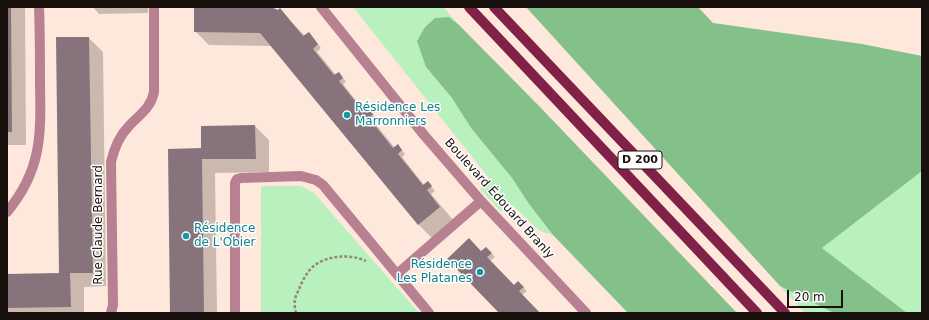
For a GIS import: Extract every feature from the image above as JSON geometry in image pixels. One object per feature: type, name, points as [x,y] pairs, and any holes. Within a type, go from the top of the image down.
[{"type":"main road","name":"D 200","points":[[470,7],[757,313]]},
{"type":"main road","name":"D 200","points":[[494,7],[785,313]]},
{"type":"street","points":[[7,212],[17,200],[29,177],[39,144],[41,124],[39,7]]},
{"type":"street","name":"Rue Claude Bernard","points":[[111,313],[113,305],[111,162],[116,144],[121,136],[144,112],[153,100],[154,7]]},
{"type":"street","name":"Boulevard Édouard Branly","points":[[321,7],[424,135],[481,201],[586,313]]},
{"type":"street","points":[[235,313],[235,182],[237,179],[241,178],[301,176],[316,180],[323,185],[430,313]]},
{"type":"street","points":[[397,274],[481,201]]},
{"type":"path","points":[[296,313],[295,300],[305,276],[315,266],[327,259],[358,257],[379,266],[386,261]]},
{"type":"green space","points":[[353,7],[443,7],[459,25],[449,17],[435,18],[425,27],[426,67],[452,98],[471,128],[512,178],[529,204],[553,235],[540,231],[511,204],[501,212],[480,189],[489,178]]},
{"type":"green space","points":[[526,7],[698,7],[713,23],[862,44],[922,56],[922,171],[822,248],[907,313],[834,313],[780,286]]},
{"type":"green space","points":[[449,17],[459,25],[540,107],[737,313],[628,313],[553,235],[529,204],[512,178],[471,128],[452,98],[426,67],[417,41],[425,27],[435,18]]},
{"type":"green space","points":[[922,171],[922,313],[907,313],[822,248]]},
{"type":"green space","points":[[261,186],[301,186],[314,193],[419,313],[261,313]]},
{"type":"green space","points":[[780,286],[834,313],[805,313]]},
{"type":"building","points":[[7,7],[11,7],[12,132],[7,132]]},
{"type":"building","name":"Résidence Les Marronniers","points":[[194,7],[271,7],[278,10],[280,8],[303,36],[309,32],[318,44],[313,49],[334,75],[339,72],[343,78],[339,81],[364,112],[368,108],[373,114],[369,118],[393,148],[398,144],[402,150],[398,154],[423,185],[428,181],[432,186],[427,190],[440,207],[418,225],[260,33],[194,32]]},
{"type":"building","points":[[56,37],[89,37],[93,273],[70,273],[71,307],[7,308],[7,274],[59,273]]},
{"type":"building","name":"Résidence de L'Obier","points":[[255,125],[256,159],[202,159],[204,313],[170,313],[168,149],[201,148],[201,126]]},
{"type":"building","name":"Résidence Les Platanes","points":[[469,238],[481,251],[486,247],[492,253],[487,257],[514,285],[518,281],[524,287],[519,291],[540,313],[499,313],[447,259]]},
{"type":"place","name":"Résidence Les Marronniers","points":[[347,115]]},
{"type":"place","name":"Résidence de L'Obier","points":[[186,236]]},
{"type":"place","name":"Résidence Les Platanes","points":[[480,272]]}]
